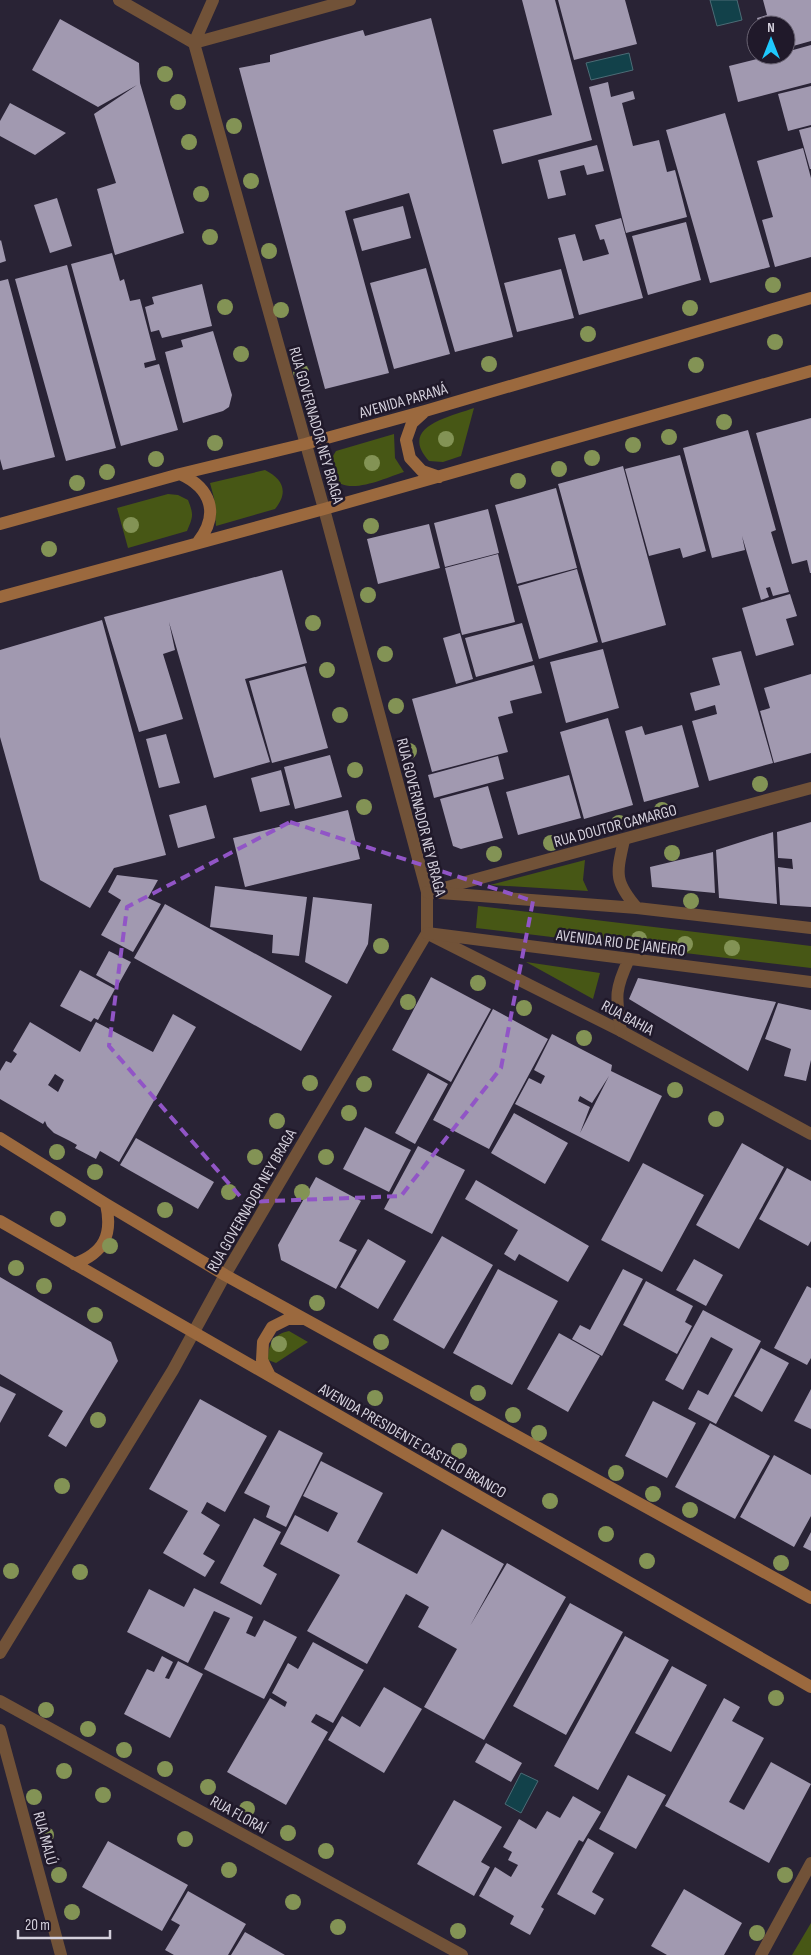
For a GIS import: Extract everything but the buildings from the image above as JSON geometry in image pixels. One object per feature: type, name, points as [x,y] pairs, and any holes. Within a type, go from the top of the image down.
[{"type":"main road","name":"AVENIDA PARANÁ","points":[[0,524],[180,474],[305,444],[425,412],[811,298]]},
{"type":"main road","points":[[0,597],[324,509],[811,371]]},
{"type":"main road","points":[[425,412],[412,423],[406,440],[410,458],[422,471],[439,476]]},
{"type":"main road","points":[[180,474],[193,480],[203,490],[209,502],[211,516],[207,530],[198,542]]},
{"type":"main road","points":[[0,1138],[225,1275],[811,1598]]},
{"type":"main road","points":[[74,1264],[89,1258],[100,1248],[108,1234],[109,1219],[106,1204]]},
{"type":"main road","name":"AVENIDA PRESIDENTE CASTELO BRANCO","points":[[0,1221],[811,1687]]},
{"type":"main road","points":[[270,1376],[262,1360],[263,1342],[272,1327],[288,1319],[306,1319]]},
{"type":"street","points":[[119,0],[194,43],[350,0]]},
{"type":"street","points":[[194,43],[214,0]]},
{"type":"street","name":"RUA GOVERNADOR NEY BRAGA","points":[[0,1653],[195,1333],[225,1275],[427,933],[427,892],[324,509],[194,43]]},
{"type":"street","name":"RUA DOUTOR CAMARGO","points":[[427,892],[811,788]]},
{"type":"street","points":[[624,840],[619,863],[618,880],[627,897],[637,908]]},
{"type":"street","name":"AVENIDA RIO DE JANEIRO","points":[[427,892],[637,908],[811,928]]},
{"type":"street","name":"AVENIDA RIO DE JANEIRO","points":[[427,933],[811,982]]},
{"type":"street","name":"RUA BAHIA","points":[[427,933],[621,1031],[811,1134]]},
{"type":"street","points":[[621,1031],[616,1004],[617,989],[629,959]]},
{"type":"street","name":"RUA FLORAÍ","points":[[0,1701],[462,1955]]},
{"type":"street","name":"RUA MALÚ","points":[[0,1730],[62,1955]]},
{"type":"street","points":[[761,1955],[811,1863]]},
{"type":"highlighted area","points":[[290,822],[533,901],[501,1068],[401,1196],[245,1202],[109,1046],[127,907]]},
{"type":"green space","points":[[474,408],[461,456],[443,462],[429,461],[421,449],[419,440],[423,432],[430,425]]},
{"type":"green space","points":[[394,434],[395,458],[404,472],[376,482],[355,486],[346,486],[332,476],[330,466],[336,451]]},
{"type":"green space","points":[[265,470],[276,478],[282,486],[282,497],[275,509],[216,526],[214,498],[210,483]]},
{"type":"green space","points":[[168,494],[178,495],[188,500],[192,516],[187,531],[128,548],[117,508]]},
{"type":"green space","points":[[585,860],[583,880],[588,891],[490,885]]},
{"type":"green space","points":[[478,906],[811,946],[811,968],[476,928]]},
{"type":"green space","points":[[526,962],[600,973],[593,999]]},
{"type":"green space","points":[[289,1331],[308,1342],[276,1363],[268,1360],[270,1345],[275,1338]]},
{"type":"green space","points":[[811,1923],[811,1955],[792,1955]]},
{"type":"shaded area","points":[[710,0],[737,0],[742,20],[717,26]]},
{"type":"shaded area","points":[[629,53],[633,70],[591,80],[586,63]]},
{"type":"shaded area","points":[[521,1773],[538,1781],[521,1813],[505,1804]]}]
